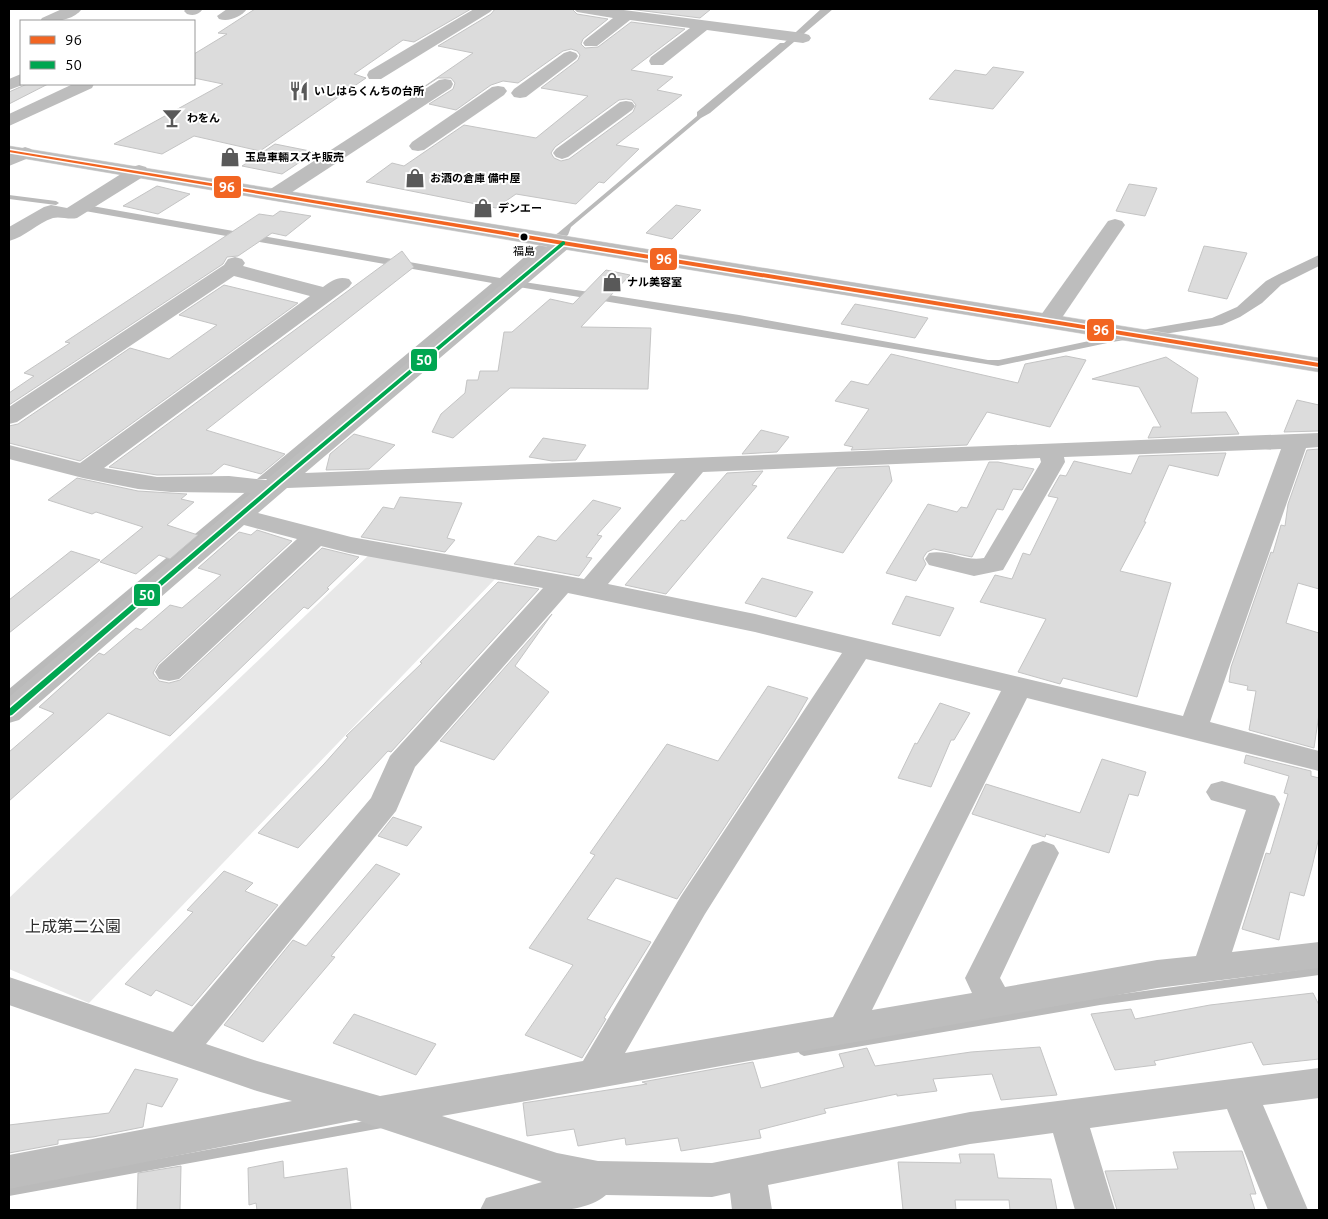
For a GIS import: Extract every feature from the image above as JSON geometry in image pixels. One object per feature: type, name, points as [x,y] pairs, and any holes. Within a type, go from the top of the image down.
[{"type":"street","points":[[50,20],[74,9]]},
{"type":"street","points":[[225,16],[239,9]]},
{"type":"street","points":[[375,75],[485,9]]},
{"type":"street","points":[[582,9],[804,38]]},
{"type":"street","points":[[590,44],[626,15]]},
{"type":"street","points":[[657,61],[704,25]]},
{"type":"street","points":[[520,93],[570,56]]},
{"type":"street","points":[[276,194],[445,84]]},
{"type":"street","points":[[9,121],[84,85]]},
{"type":"street","points":[[418,146],[498,90]]},
{"type":"street","points":[[562,153],[626,106]]},
{"type":"street","points":[[14,155],[139,172],[276,194],[563,243],[1319,365]]},
{"type":"street","points":[[9,235],[51,211],[70,214],[139,172]]},
{"type":"street","points":[[1048,320],[1115,225]]},
{"type":"street","points":[[9,713],[240,516],[266,485],[563,243]]},
{"type":"street","points":[[9,417],[233,266],[335,288],[86,470]]},
{"type":"street","points":[[9,452],[134,482],[160,485],[266,485],[696,464],[1308,440],[1193,728]]},
{"type":"street","points":[[938,559],[974,568],[994,564],[1053,462],[1051,451]]},
{"type":"street","points":[[180,1050],[385,804],[401,763],[696,464]]},
{"type":"street","points":[[240,516],[359,546],[576,586],[755,623],[1193,728],[1319,761]]},
{"type":"street","points":[[169,672],[316,536]]},
{"type":"street","points":[[595,1073],[693,905],[859,648]]},
{"type":"street","points":[[845,1029],[1018,686]]},
{"type":"street","points":[[1209,968],[1264,804],[1222,792]]},
{"type":"street","points":[[996,1003],[982,978],[1043,853]]},
{"type":"street","points":[[9,1172],[387,1114],[595,1073],[1157,974],[1319,955]]},
{"type":"street","points":[[9,991],[257,1076],[387,1114],[557,1170],[598,1178],[712,1180],[970,1128],[1319,1083]]},
{"type":"street","points":[[1239,1092],[1288,1210]]},
{"type":"street","points":[[1067,1115],[1095,1210]]},
{"type":"street","points":[[747,1174],[752,1210]]},
{"type":"street","points":[[500,1210],[586,1188],[598,1178]]},
{"type":"green space","name":"上成第二公園","points":[[371,553],[495,579],[89,1003],[9,969],[9,898]]},
{"type":"shaded area","points":[[821,9],[833,9],[571,227],[568,235],[547,250],[524,282],[739,315],[988,360],[999,360],[1136,331],[1212,318],[1237,307],[1266,281],[1319,255],[1319,266],[1281,285],[1262,303],[1240,317],[1222,325],[1112,342],[998,366],[506,285],[273,479],[257,479],[492,283],[85,211],[92,206],[500,278],[536,247],[558,233],[697,116],[697,112],[780,43],[784,43]]},
{"type":"building","points":[[255,9],[471,9],[414,42],[403,40],[354,74],[366,78],[260,151],[194,136],[162,154],[114,144],[223,84],[195,78],[195,53],[227,34],[218,33]]},
{"type":"building","points":[[495,9],[572,9],[577,14],[608,19],[583,39],[581,44],[585,48],[598,47],[631,22],[685,29],[631,70],[673,77],[657,90],[682,95],[616,145],[639,149],[604,183],[599,182],[576,204],[516,194],[496,208],[366,182],[392,163],[404,166],[464,125],[536,138],[588,96],[541,88],[578,60],[580,55],[577,51],[571,49],[563,51],[518,83],[503,81],[491,85],[456,110],[429,104],[453,89],[455,83],[451,78],[438,78],[415,93],[473,53],[438,46],[491,14]],"holes":[[[619,100],[632,100],[636,105],[633,112],[569,159],[561,161],[554,158],[551,153],[555,147]]]},
{"type":"building","points":[[629,9],[711,9],[700,18]]},
{"type":"building","points":[[993,67],[1024,72],[993,109],[929,99],[955,70],[986,75]]},
{"type":"building","points":[[25,85],[46,85],[9,104],[9,92]]},
{"type":"building","points":[[275,144],[315,152],[282,174],[242,166]]},
{"type":"building","points":[[1129,184],[1157,188],[1145,216],[1116,211]]},
{"type":"building","points":[[157,186],[190,194],[158,214],[123,206]]},
{"type":"building","points":[[676,205],[701,210],[672,239],[646,233]]},
{"type":"building","points":[[280,211],[311,216],[286,236],[272,233],[238,256],[227,257],[223,264],[9,405],[9,393],[34,376],[24,373],[70,343],[65,342],[259,214],[273,216]]},
{"type":"building","points":[[1204,246],[1247,253],[1227,299],[1188,291]]},
{"type":"building","points":[[402,251],[414,267],[206,430],[285,454],[261,474],[224,464],[212,474],[157,475],[109,467]]},
{"type":"building","points":[[606,270],[630,275],[581,327],[651,328],[648,389],[510,388],[453,438],[432,432],[441,414],[465,393],[467,380],[478,380],[480,371],[498,371],[504,332],[512,332],[550,299],[573,304]]},
{"type":"building","points":[[224,285],[298,303],[80,461],[9,443],[9,426],[18,424],[130,348],[169,359],[217,325],[179,315]]},
{"type":"building","points":[[855,304],[928,318],[915,338],[841,324]]},
{"type":"building","points":[[891,354],[1018,383],[1025,364],[1066,356],[1086,360],[1050,427],[987,412],[967,445],[851,450],[853,447],[844,445],[869,409],[835,401],[851,381],[868,385]]},
{"type":"building","points":[[1166,357],[1198,378],[1191,413],[1226,412],[1239,434],[1148,438],[1153,427],[1161,427],[1139,387],[1092,379]]},
{"type":"building","points":[[1297,400],[1319,405],[1319,431],[1284,432]]},
{"type":"building","points":[[761,430],[789,437],[777,452],[742,454]]},
{"type":"building","points":[[354,434],[395,445],[369,469],[326,470],[330,454]]},
{"type":"building","points":[[543,438],[586,445],[576,460],[552,461],[529,457]]},
{"type":"building","points":[[1319,449],[1319,589],[1298,583],[1286,623],[1319,633],[1319,714],[1314,748],[1249,730],[1256,691],[1247,690],[1248,686],[1229,682],[1231,667],[1271,552],[1273,553],[1281,525],[1285,526],[1288,504],[1307,450]]},
{"type":"building","points":[[1226,453],[1218,476],[1169,465],[1144,522],[1146,522],[1120,571],[1171,583],[1137,697],[1063,678],[1060,684],[1018,672],[1046,619],[980,602],[995,575],[1012,579],[1023,553],[1030,555],[1058,498],[1048,496],[1060,475],[1066,476],[1074,461],[1131,474],[1139,456]]},
{"type":"building","points":[[989,462],[1034,469],[1022,490],[1013,489],[1003,510],[997,509],[972,557],[934,549],[927,552],[923,558],[926,564],[916,581],[886,573],[928,504],[957,512],[961,507],[967,508]]},
{"type":"building","points":[[889,466],[892,481],[843,553],[787,538],[837,468]]},
{"type":"building","points":[[763,471],[752,485],[757,486],[666,594],[625,585],[681,520],[685,521],[727,473]]},
{"type":"building","points":[[77,478],[138,491],[187,494],[181,499],[194,502],[167,525],[198,535],[170,559],[159,555],[136,574],[100,562],[143,527],[96,512],[92,514],[48,500]]},
{"type":"building","points":[[400,497],[462,503],[447,538],[455,540],[445,552],[361,537],[383,507],[394,509]]},
{"type":"building","points":[[593,500],[621,508],[597,535],[602,536],[586,557],[592,558],[579,576],[514,564],[538,536],[556,541]]},
{"type":"building","points":[[257,530],[292,541],[158,664],[153,673],[159,681],[169,683],[180,680],[322,548],[359,557],[308,609],[304,607],[170,736],[108,713],[9,801],[9,752],[54,713],[39,707],[99,653],[104,655],[136,628],[141,630],[170,605],[182,608],[221,575],[198,568],[239,532],[251,535]]},
{"type":"building","points":[[71,551],[100,560],[9,633],[9,600]]},
{"type":"building","points":[[762,578],[813,592],[796,617],[745,603]]},
{"type":"building","points":[[498,582],[539,589],[391,752],[388,751],[298,848],[258,833],[324,764],[348,737],[346,736],[422,663],[420,662]]},
{"type":"building","points":[[906,596],[954,608],[940,636],[892,624]]},
{"type":"building","points":[[552,614],[515,666],[549,692],[494,760],[440,741]]},
{"type":"building","points":[[768,686],[808,698],[677,899],[616,878],[587,919],[651,942],[604,1018],[606,1019],[582,1058],[525,1035],[573,965],[529,948],[595,855],[590,853],[667,744],[718,761]]},
{"type":"building","points":[[940,703],[970,713],[954,740],[951,740],[931,787],[898,778],[915,743],[917,744]]},
{"type":"building","points":[[1246,755],[1311,771],[1311,776],[1319,778],[1319,837],[1312,867],[1304,896],[1290,892],[1279,940],[1242,929],[1266,853],[1270,854],[1288,794],[1284,793],[1289,776],[1244,763]]},
{"type":"building","points":[[1102,759],[1146,772],[1138,796],[1129,794],[1109,853],[1046,834],[1045,837],[972,814],[986,784],[1080,813]]},
{"type":"building","points":[[393,817],[422,827],[407,846],[378,836]]},
{"type":"building","points":[[376,864],[400,874],[331,956],[335,957],[263,1042],[224,1025],[293,940],[306,946]]},
{"type":"building","points":[[224,871],[253,883],[245,891],[278,905],[192,1006],[156,990],[151,996],[125,984],[193,912],[187,910]]},
{"type":"building","points":[[1313,993],[1319,1005],[1319,1059],[1263,1065],[1252,1042],[1154,1061],[1156,1065],[1115,1070],[1091,1014],[1131,1009],[1135,1019],[1210,1005]]},
{"type":"building","points":[[354,1014],[436,1044],[416,1075],[333,1043]]},
{"type":"building","points":[[1040,1047],[1057,1095],[1001,1100],[992,1074],[933,1079],[937,1091],[897,1096],[897,1094],[824,1109],[826,1113],[759,1130],[761,1138],[681,1151],[678,1138],[626,1145],[625,1138],[578,1146],[574,1129],[527,1136],[523,1103],[647,1084],[642,1082],[753,1062],[761,1088],[844,1067],[839,1054],[867,1048],[875,1066],[971,1052]]},
{"type":"building","points":[[135,1069],[178,1079],[162,1107],[147,1103],[143,1127],[93,1137],[58,1140],[58,1144],[9,1153],[9,1125],[109,1113]]},
{"type":"building","points":[[1242,1151],[1256,1194],[1250,1194],[1255,1210],[1117,1210],[1105,1171],[1178,1169],[1173,1152]]},
{"type":"building","points":[[959,1154],[994,1154],[998,1178],[1051,1179],[1057,1210],[1010,1210],[1009,1200],[955,1200],[956,1210],[903,1210],[898,1162],[961,1163]]},
{"type":"building","points":[[283,1161],[284,1178],[347,1168],[351,1210],[257,1210],[256,1203],[249,1205],[248,1168]]},
{"type":"building","points":[[181,1166],[180,1210],[137,1210],[138,1173]]},
{"type":"waterway","points":[[9,197],[56,203]]},
{"type":"waterway","points":[[9,694],[258,486]]},
{"type":"waterway","points":[[804,1051],[1100,1001],[1319,971]]},
{"type":"waterway","points":[[9,1191],[382,1123]]},
{"type":"transit line","name":"96","points":[[9,151],[1319,365]]},
{"type":"transit line","name":"50","points":[[9,713],[280,481],[563,243]]},
{"type":"place","name":"いしはらくんちの台所","points":[[299,91]]},
{"type":"place","name":"わをん","points":[[172,118]]},
{"type":"place","name":"玉島車輛スズキ販売","points":[[230,157]]},
{"type":"place","name":"お酒の倉庫 備中屋","points":[[415,178]]},
{"type":"place","name":"デンエー","points":[[483,208]]},
{"type":"place","name":"福島","points":[[524,237]]},
{"type":"place","name":"ナル美容室","points":[[612,282]]}]
